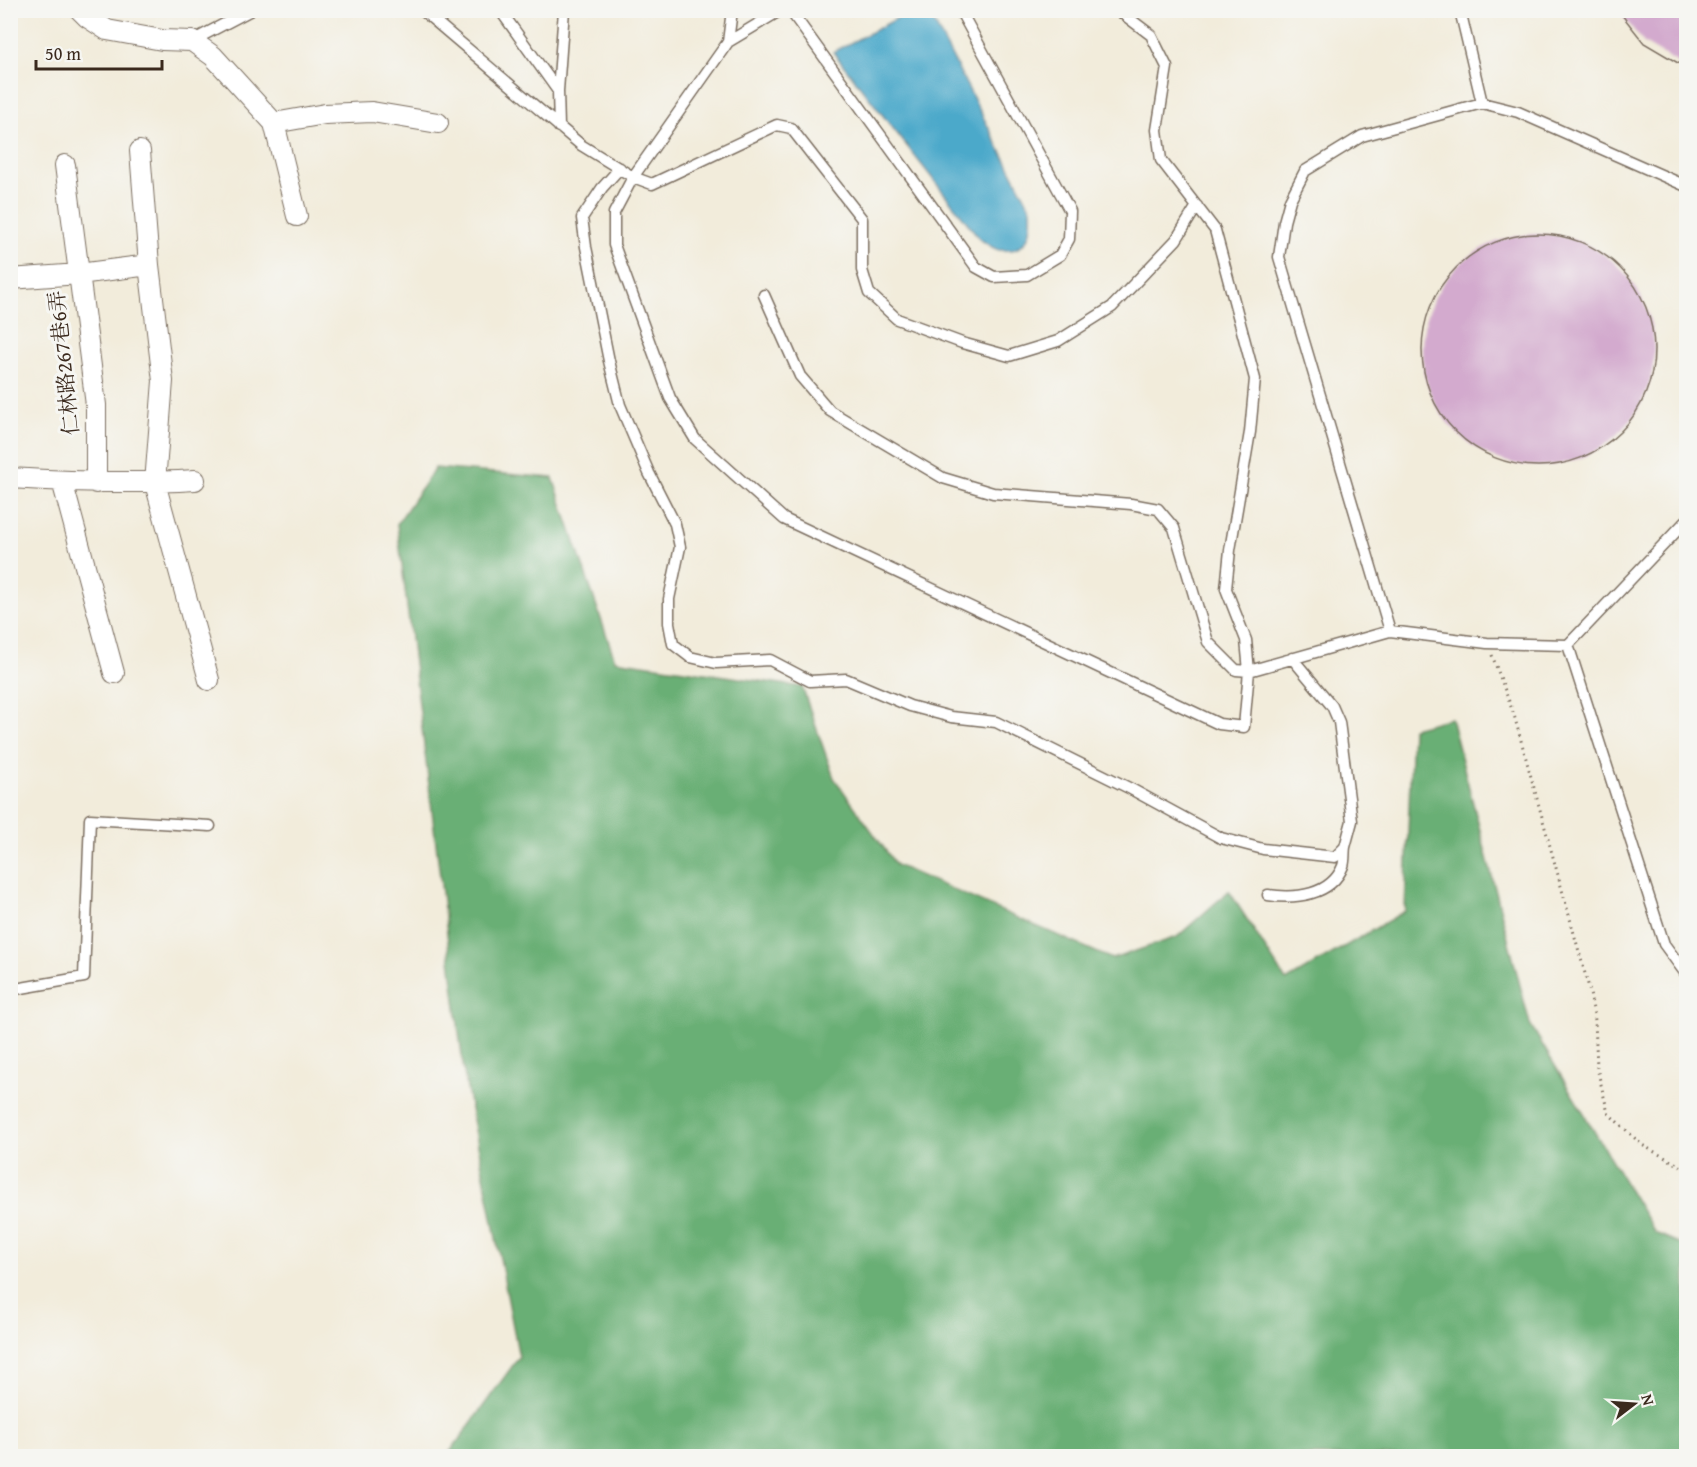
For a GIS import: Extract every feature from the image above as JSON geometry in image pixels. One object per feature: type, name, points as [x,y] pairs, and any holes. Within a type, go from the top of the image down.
[{"type":"street","points":[[80,10],[107,30],[162,40],[192,41],[213,56],[274,123],[297,216]]},
{"type":"street","points":[[274,123],[325,114],[372,112],[438,123]]},
{"type":"street","points":[[140,151],[149,265],[163,381],[155,483],[209,680]]},
{"type":"street","name":"仁林路267巷6弄","points":[[65,165],[96,405],[96,483]]},
{"type":"street","points":[[10,279],[79,274],[149,265]]},
{"type":"street","points":[[10,478],[96,483],[195,480]]},
{"type":"street","points":[[62,481],[114,673]]},
{"type":"lane","points":[[192,41],[251,10]]},
{"type":"lane","points":[[422,10],[581,144],[633,177],[652,184],[777,125],[791,128],[862,219],[862,270],[869,293],[897,319],[962,343],[1008,356],[1058,340],[1112,308],[1176,240],[1197,206]]},
{"type":"lane","points":[[500,10],[558,91]]},
{"type":"lane","points":[[559,127],[558,91],[564,10]]},
{"type":"lane","points":[[728,42],[732,10]]},
{"type":"lane","points":[[781,10],[728,42],[633,177],[614,213],[614,245],[670,398],[695,439],[784,519],[1219,724],[1244,727],[1249,671],[1246,640],[1226,589],[1230,550],[1250,432],[1254,379],[1215,230],[1161,160],[1157,130],[1167,67],[1151,35],[1118,10]]},
{"type":"lane","points":[[790,10],[976,267],[994,277],[1027,275],[1060,255],[1069,239],[1070,212],[960,10]]},
{"type":"lane","points":[[1460,10],[1482,103]]},
{"type":"lane","points":[[1390,631],[1279,257],[1290,200],[1305,171],[1362,136],[1482,103],[1518,112],[1686,186]]},
{"type":"lane","points":[[620,168],[602,188],[582,218],[609,361],[620,405],[649,473],[675,524],[680,547],[669,599],[669,623],[673,644],[690,657],[717,663],[770,660],[810,681],[846,679],[910,706],[951,717],[996,722],[1131,789],[1221,838],[1263,849],[1314,856],[1335,857],[1345,847]]},
{"type":"lane","points":[[764,295],[800,376],[830,411],[943,478],[993,493],[1158,508],[1174,528],[1208,642],[1236,670],[1249,671],[1390,631],[1487,643],[1568,645],[1686,521]]},
{"type":"lane","points":[[1568,645],[1664,944],[1686,974]]},
{"type":"lane","points":[[1268,895],[1287,898],[1311,894],[1329,884],[1343,866],[1352,821],[1339,722],[1332,706],[1292,658]]},
{"type":"lane","points":[[10,990],[84,976],[90,819],[210,826]]},
{"type":"path","points":[[1487,643],[1514,715],[1589,988],[1595,1020],[1597,1068],[1608,1113],[1642,1145],[1686,1168]]},
{"type":"green space","points":[[435,468],[553,478],[615,660],[802,687],[834,778],[896,865],[1112,959],[1177,937],[1229,891],[1286,981],[1405,911],[1412,728],[1451,718],[1530,1024],[1655,1233],[1686,1246],[1686,1456],[447,1456],[519,1357],[464,1073],[397,524]]},
{"type":"water","points":[[913,10],[928,11],[1031,209],[1029,235],[1017,248],[999,250],[980,239],[833,52]]},
{"type":"building","points":[[1618,10],[1686,10],[1686,65],[1678,63],[1644,43]]},
{"type":"building","points":[[1538,234],[1572,239],[1582,243],[1602,254],[1620,268],[1634,286],[1645,306],[1649,316],[1654,350],[1649,384],[1645,394],[1634,414],[1620,432],[1602,446],[1582,457],[1572,461],[1538,466],[1504,461],[1494,457],[1474,446],[1456,432],[1442,414],[1431,394],[1427,384],[1422,350],[1427,316],[1431,306],[1442,286],[1456,268],[1474,254],[1494,243],[1504,239]]}]
